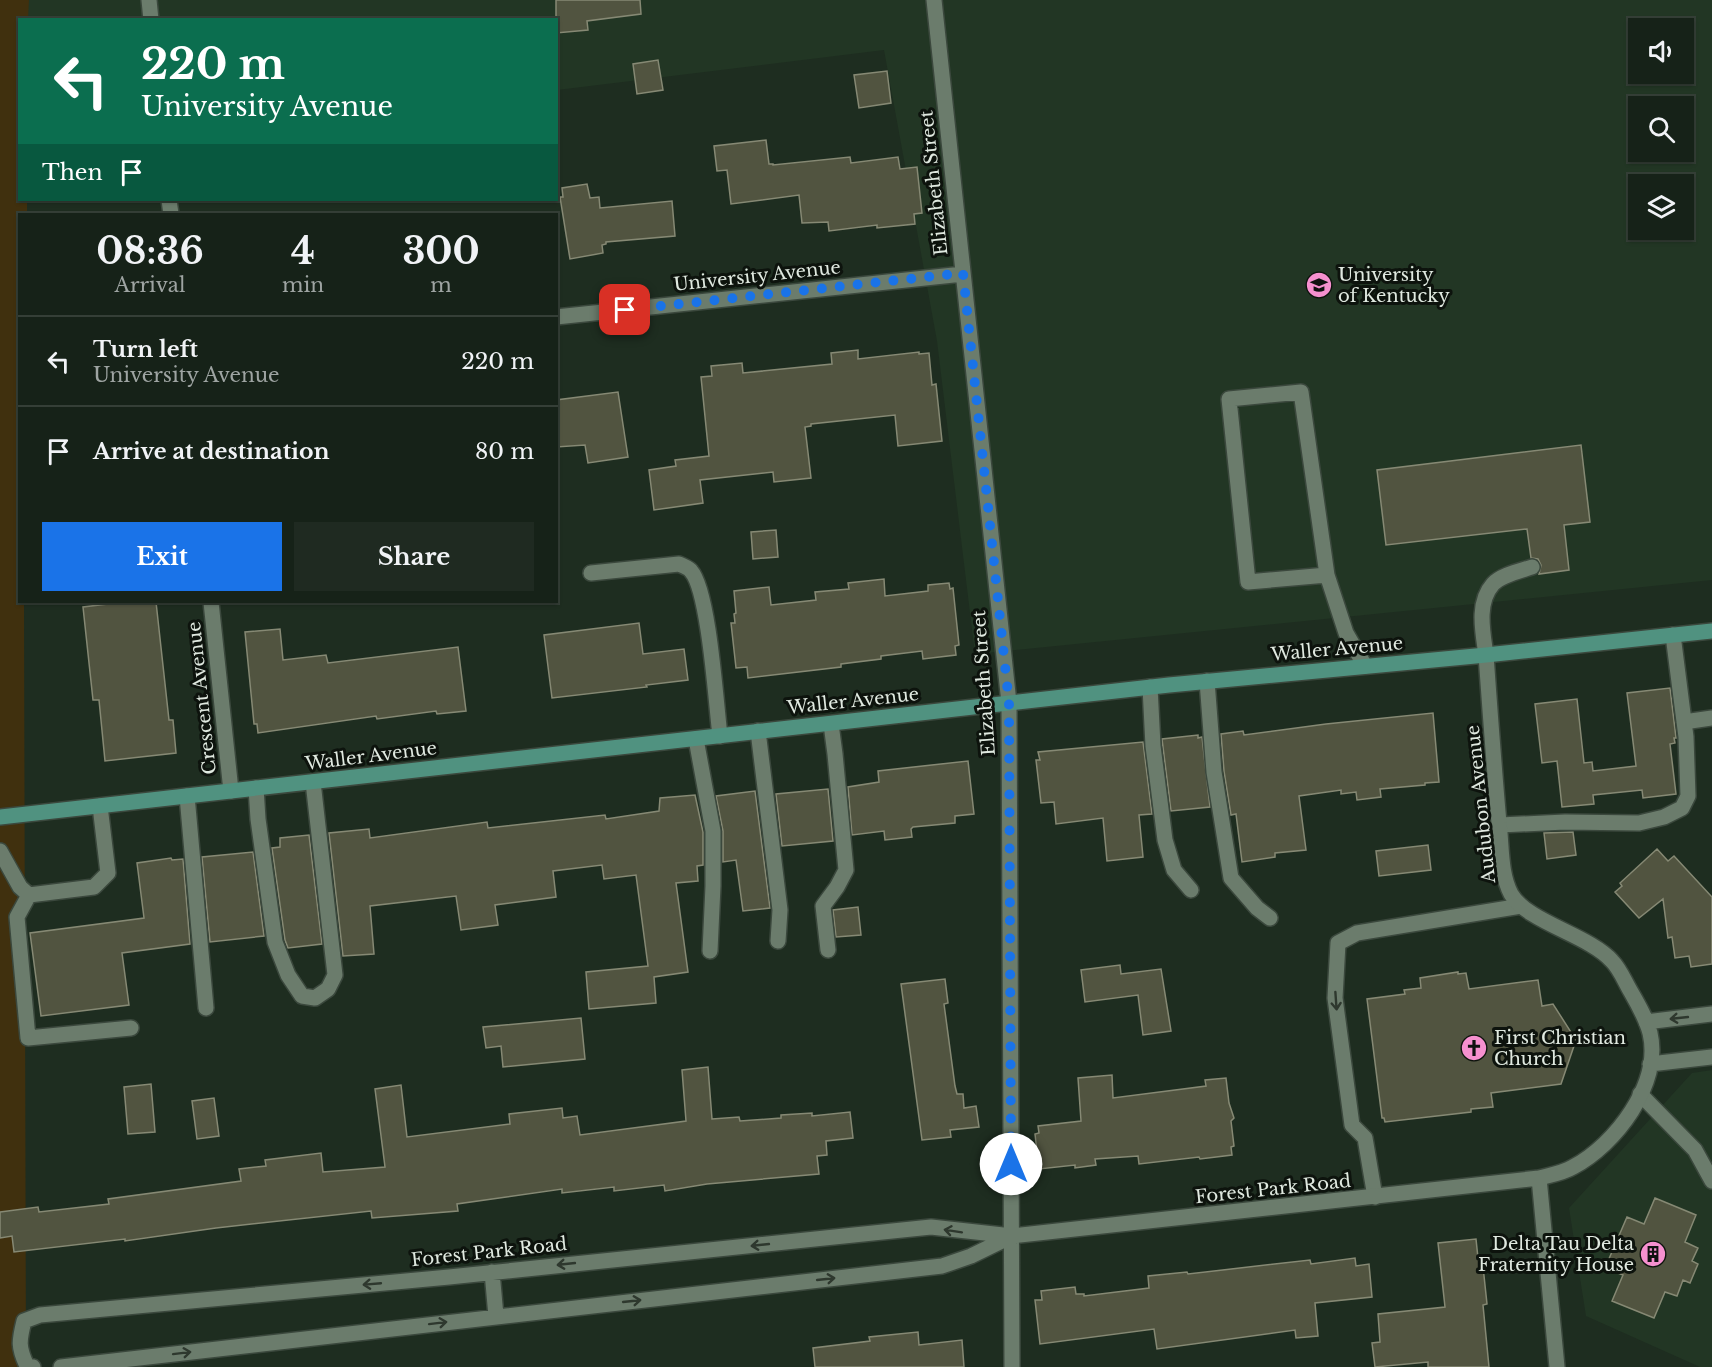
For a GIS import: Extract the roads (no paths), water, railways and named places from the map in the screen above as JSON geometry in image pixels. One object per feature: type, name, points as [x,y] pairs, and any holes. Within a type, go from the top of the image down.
[{"type":"main road","name":"Waller Avenue","points":[[0,817],[1150,687],[1712,631]]},
{"type":"street","points":[[149,0],[151,18]]},
{"type":"street","name":"Elizabeth Street","points":[[934,0],[1009,703],[1012,1367]]},
{"type":"street","name":"University Avenue","points":[[558,317],[963,273]]},
{"type":"street","points":[[1327,575],[1248,582],[1229,399],[1301,392],[1327,575],[1346,633],[1365,666]]},
{"type":"street","points":[[591,573],[679,564],[691,570],[700,589],[716,685],[720,736]]},
{"type":"street","name":"Audubon Avenue","points":[[1532,567],[1515,572],[1493,583],[1484,601],[1482,627],[1506,883],[1512,896],[1521,906],[1600,950],[1614,962],[1643,1013],[1650,1035],[1650,1064],[1640,1094],[1616,1134],[1598,1152],[1571,1168],[1539,1178]]},
{"type":"street","name":"Crescent Avenue","points":[[212,603],[231,791]]},
{"type":"street","points":[[1500,825],[1565,822],[1639,823],[1664,817],[1682,808],[1688,796],[1684,722],[1673,635]]},
{"type":"street","points":[[1207,681],[1214,772],[1231,878],[1257,908],[1270,918]]},
{"type":"street","points":[[1150,687],[1153,746],[1165,840],[1174,870],[1191,890]]},
{"type":"street","points":[[1684,722],[1712,718]]},
{"type":"street","points":[[828,950],[823,906],[846,870],[836,754],[831,724]]},
{"type":"street","points":[[758,732],[780,910],[778,941]]},
{"type":"street","points":[[696,739],[713,831],[710,951]]},
{"type":"street","points":[[256,788],[275,942],[288,975],[302,996],[315,998],[328,989],[335,975],[314,782]]},
{"type":"street","points":[[187,796],[206,1008]]},
{"type":"street","points":[[28,895],[94,887],[108,873],[100,806]]},
{"type":"street","points":[[0,850],[20,887],[28,895]]},
{"type":"street","points":[[28,895],[17,917],[28,1038],[131,1028]]},
{"type":"street","points":[[1375,1197],[1365,1138],[1352,1125],[1335,998],[1338,943],[1358,933],[1521,906]]},
{"type":"street","points":[[1646,1022],[1712,1014]]},
{"type":"street","points":[[1650,1064],[1712,1057]]},
{"type":"street","points":[[1640,1094],[1695,1150],[1712,1181]]},
{"type":"street","points":[[1539,1178],[1557,1367]]},
{"type":"street","name":"Forest Park Road","points":[[33,1367],[27,1366],[20,1351],[19,1340],[24,1321],[40,1315],[932,1227],[1012,1236],[1539,1178]]},
{"type":"street","name":"Forest Park Road","points":[[62,1367],[942,1266],[971,1256],[1012,1236]]},
{"type":"street","points":[[492,1272],[496,1316]]},
{"type":"place","name":"University of Kentucky","points":[[1319,285]]},
{"type":"place","name":"First Christian Church","points":[[1474,1048]]},
{"type":"place","name":"Delta Tau Delta Fraternity House","points":[[1653,1254]]}]
